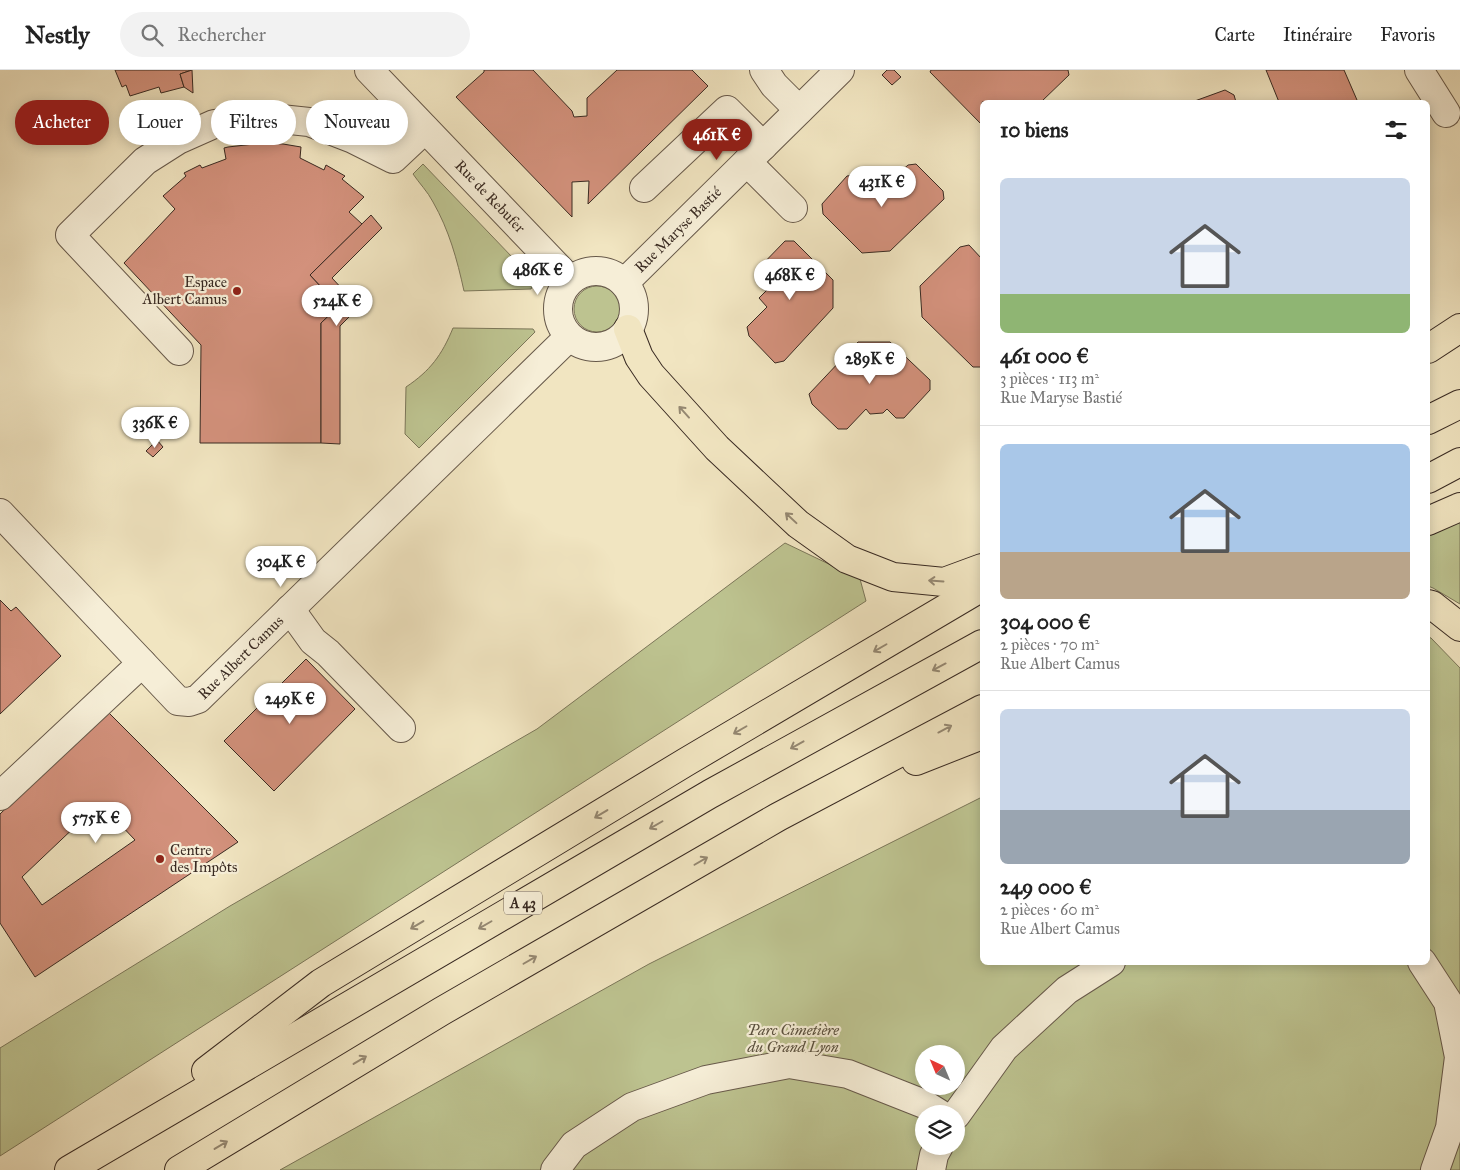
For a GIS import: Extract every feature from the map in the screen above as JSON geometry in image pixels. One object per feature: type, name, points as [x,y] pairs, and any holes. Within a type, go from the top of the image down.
[{"type":"highway","points":[[1430,348],[1460,328]]},
{"type":"highway","points":[[628,329],[639,357],[651,375],[717,448],[798,524],[847,558],[893,577],[944,582],[980,569]]},
{"type":"highway","points":[[1430,358],[1460,346]]},
{"type":"highway","points":[[1430,419],[1460,404]]},
{"type":"highway","points":[[1430,477],[1460,462]]},
{"type":"highway","points":[[1430,520],[1460,506]]},
{"type":"highway","points":[[109,1145],[321,983],[686,762],[980,588]]},
{"type":"highway","points":[[1430,604],[1460,627]]},
{"type":"highway","name":"A 43","points":[[68,1170],[710,794],[980,645]]},
{"type":"highway","points":[[179,1170],[442,1011],[778,817],[980,710]]},
{"type":"highway","points":[[778,817],[980,736]]},
{"type":"street","name":"Rue de Rebufer","points":[[369,70],[570,280]]},
{"type":"street","points":[[764,70],[774,85],[799,110]]},
{"type":"street","name":"Rue Maryse Bastié","points":[[624,283],[840,70]]},
{"type":"street","points":[[1419,70],[1446,113]]},
{"type":"street","points":[[644,188],[727,110],[793,208]]},
{"type":"street","points":[[179,351],[70,235],[145,161],[178,140],[214,124],[262,117],[309,122],[352,139],[393,159],[426,129]]},
{"type":"street","points":[[592,271],[604,272],[615,276],[624,283],[631,294],[634,305],[633,318],[621,338],[612,344],[590,347],[569,337],[559,319],[558,309],[559,298],[570,280],[592,271]]},
{"type":"street","name":"Rue Albert Camus","points":[[0,513],[178,701],[189,702],[198,699],[569,337]]},
{"type":"street","points":[[290,609],[313,641],[328,653],[401,728]]},
{"type":"street","points":[[0,796],[142,663]]},
{"type":"street","points":[[963,1105],[1004,1048],[1067,990],[1106,965]]},
{"type":"street","points":[[1424,965],[1448,1002],[1459,1057],[1450,1128],[1435,1170]]},
{"type":"street","points":[[555,1170],[574,1145],[632,1107],[706,1080],[788,1064],[848,1074],[926,1105]]},
{"type":"street","points":[[931,1170],[934,1155]]},
{"type":"green space","points":[[423,164],[535,281],[531,289],[464,291],[444,223],[431,198],[413,174]]},
{"type":"green space","points":[[593,286],[601,286],[610,290],[616,296],[620,309],[616,322],[610,328],[601,332],[593,332],[584,328],[578,322],[574,313],[574,305],[578,296],[584,290]]},
{"type":"green space","points":[[453,328],[533,329],[535,332],[419,448],[405,434],[406,387],[422,375],[434,362]]},
{"type":"green space","points":[[1460,521],[1460,604],[1430,587],[1430,534]]},
{"type":"green space","points":[[785,543],[860,579],[866,601],[0,1156],[0,1048],[230,906],[537,729]]},
{"type":"green space","name":"Parc Cimetière du Grand Lyon","points":[[1430,638],[1460,668],[1460,1170],[280,1170],[649,964],[980,798],[980,965],[1430,965]]},
{"type":"building","points":[[115,70],[192,70],[180,74],[184,87],[161,93],[159,87],[130,96],[126,85],[122,87]]},
{"type":"building","points":[[192,70],[193,93],[184,87],[180,74]]},
{"type":"building","points":[[484,70],[533,70],[572,111],[574,117],[587,116],[587,98],[617,70],[692,70],[708,86],[588,204],[589,181],[572,182],[572,217],[456,97]]},
{"type":"building","points":[[887,70],[894,70],[901,77],[892,85],[882,75]]},
{"type":"building","points":[[931,70],[1068,70],[1069,75],[1043,100],[980,100],[980,123],[930,72]]},
{"type":"building","points":[[1266,70],[1344,70],[1357,100],[1278,100]]},
{"type":"building","points":[[1225,90],[1234,95],[1235,100],[1198,100]]},
{"type":"building","name":"Espace Albert Camus","points":[[289,145],[301,147],[300,158],[324,170],[326,165],[345,176],[342,179],[364,197],[349,212],[362,224],[310,275],[339,306],[321,323],[321,443],[200,443],[201,345],[124,263],[175,209],[163,196],[186,176],[184,173],[200,165],[202,168],[226,159],[224,148]]},
{"type":"building","points":[[916,164],[943,191],[944,199],[890,251],[862,253],[823,214],[822,204],[847,176],[855,175],[865,185],[869,181],[882,179],[887,184],[908,165]]},
{"type":"building","points":[[371,215],[382,228],[332,278],[359,307],[340,326],[340,444],[321,443],[321,323],[339,306],[310,275]]},
{"type":"building","points":[[785,241],[794,241],[833,280],[833,308],[784,361],[775,363],[749,336],[747,327],[767,307],[759,298],[769,288],[757,278],[756,271]]},
{"type":"building","points":[[969,245],[980,257],[980,367],[973,367],[922,317],[920,286],[960,247]]},
{"type":"building","points":[[858,342],[890,342],[930,380],[930,390],[904,418],[896,418],[887,409],[883,413],[870,414],[866,409],[847,429],[838,429],[812,404],[809,394]]},
{"type":"building","points":[[157,440],[163,447],[153,457],[146,451]]},
{"type":"building","points":[[0,600],[11,611],[16,607],[61,656],[0,714]]},
{"type":"building","points":[[306,659],[355,709],[274,791],[224,741]]},
{"type":"building","name":"Centre des Impôts","points":[[107,711],[238,842],[35,977],[0,923],[0,814]],"holes":[[[100,803],[135,840],[42,905],[22,877]]]},
{"type":"place","name":"Espace Albert Camus","points":[[237,291]]},
{"type":"place","name":"Centre des Impôts","points":[[160,859]]}]
